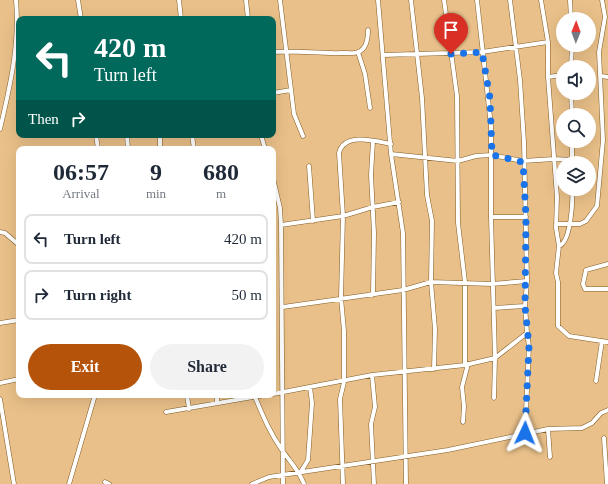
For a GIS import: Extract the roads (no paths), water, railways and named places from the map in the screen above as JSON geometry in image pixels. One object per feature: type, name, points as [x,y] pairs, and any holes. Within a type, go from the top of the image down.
[{"type":"street","points":[[16,0],[17,16]]},
{"type":"street","points":[[78,0],[81,16]]},
{"type":"street","points":[[179,0],[181,16]]},
{"type":"street","points":[[246,0],[248,16]]},
{"type":"street","points":[[280,0],[294,114],[303,136]]},
{"type":"street","points":[[378,0],[391,154],[403,233],[406,484]]},
{"type":"street","points":[[411,0],[422,98],[425,159],[432,221],[431,282],[434,329],[434,368]]},
{"type":"street","points":[[444,0],[458,96],[458,223],[465,282],[466,364],[462,387],[464,406],[463,422]]},
{"type":"street","points":[[477,0],[482,52],[490,98],[492,155],[492,284],[495,358],[494,398]]},
{"type":"street","points":[[510,0],[522,111],[526,217],[527,281],[525,306],[529,346],[525,433]]},
{"type":"street","points":[[540,0],[548,42],[548,77],[557,197],[556,224],[559,246],[556,272],[558,282],[558,326],[570,336],[608,342]]},
{"type":"street","points":[[570,0],[571,12]]},
{"type":"street","points":[[556,224],[575,226],[586,221],[597,206],[602,147],[601,76],[599,52],[606,25],[602,0]]},
{"type":"street","points":[[0,126],[9,88],[14,56],[16,26]]},
{"type":"street","points":[[276,52],[286,51],[305,54],[358,52],[364,47],[368,40],[368,30]]},
{"type":"street","points":[[383,55],[482,52],[548,42]]},
{"type":"street","points":[[358,52],[365,74],[370,108]]},
{"type":"street","points":[[548,77],[556,76]]},
{"type":"street","points":[[601,76],[608,77]]},
{"type":"street","points":[[276,92],[291,90]]},
{"type":"street","points":[[343,484],[344,465],[340,400],[344,382],[344,331],[341,298],[343,216],[340,149],[351,141],[372,141],[391,144]]},
{"type":"street","points":[[372,141],[371,176],[374,233],[373,295]]},
{"type":"street","points":[[391,154],[425,159],[458,161],[476,156],[492,155],[523,162],[554,159]]},
{"type":"street","points":[[309,166],[313,221]]},
{"type":"street","points":[[276,191],[280,208],[283,307],[283,484]]},
{"type":"street","points":[[559,246],[566,240],[570,209],[573,204],[572,196]]},
{"type":"street","points":[[281,225],[343,216],[373,207],[399,202]]},
{"type":"street","points":[[491,217],[526,217]]},
{"type":"street","points":[[0,232],[16,243]]},
{"type":"street","points":[[608,264],[586,270],[583,284],[585,289],[608,289]]},
{"type":"street","points":[[283,307],[404,290],[431,282],[492,284],[527,281]]},
{"type":"street","points":[[494,308],[525,306]]},
{"type":"street","points":[[0,323],[16,320]]},
{"type":"street","points":[[276,393],[344,382],[372,375],[404,373],[466,364],[495,358],[527,333]]},
{"type":"street","points":[[596,381],[602,341]]},
{"type":"street","points":[[372,375],[375,407],[371,424],[374,484]]},
{"type":"street","points":[[0,382],[16,379]]},
{"type":"street","points":[[300,473],[308,460],[312,403],[310,387]]},
{"type":"street","points":[[69,484],[94,398]]},
{"type":"street","points":[[187,398],[189,408]]},
{"type":"street","points":[[217,398],[218,402]]},
{"type":"street","points":[[166,412],[243,398]]},
{"type":"street","points":[[256,398],[267,427],[282,451],[300,473],[304,484]]},
{"type":"street","points":[[0,399],[14,484]]},
{"type":"street","points":[[252,484],[269,477],[448,450],[548,429],[582,428],[592,423],[601,413],[608,410]]},
{"type":"street","points":[[548,429],[550,456]]},
{"type":"street","points":[[604,438],[607,484]]}]
